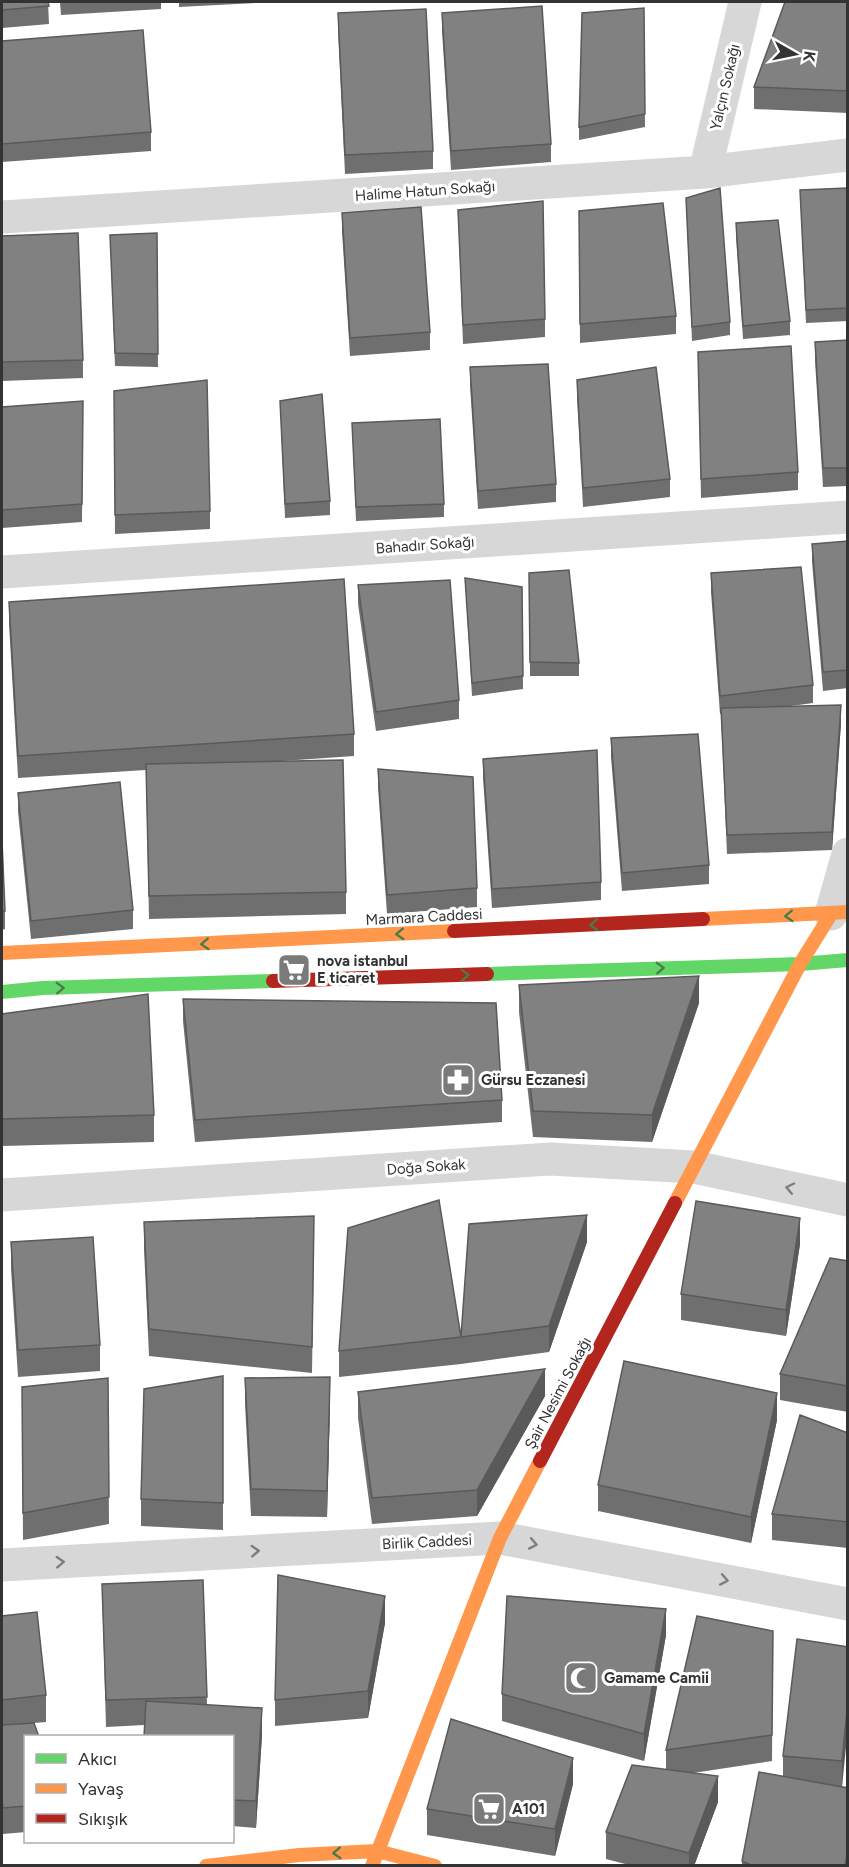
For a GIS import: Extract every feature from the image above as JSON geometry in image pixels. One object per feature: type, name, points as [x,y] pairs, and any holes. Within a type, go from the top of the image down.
[{"type":"street","name":"Yalçın Sokağı","points":[[705,172],[745,2]]},
{"type":"street","name":"Halime Hatun Sokağı","points":[[2,218],[705,172],[848,156]]},
{"type":"street","name":"Bahadır Sokağı","points":[[2,572],[848,517]]},
{"type":"street","points":[[839,913],[848,854]]},
{"type":"street","name":"Marmara Caddesi","points":[[2,953],[839,913]]},
{"type":"street","name":"Şair Nesimi Sokağı","points":[[372,1866],[500,1538],[800,964],[839,913]]},
{"type":"street","points":[[2,992],[55,988],[800,964],[848,960]]},
{"type":"street","name":"Doğa Sokak","points":[[2,1195],[550,1159],[694,1167],[848,1200]]},
{"type":"street","name":"Birlik Caddesi","points":[[2,1565],[500,1538],[848,1604]]},
{"type":"street","points":[[206,1866],[298,1855],[377,1851],[435,1866]]},
{"type":"building","points":[[2,2],[48,2],[49,6],[2,10]]},
{"type":"building","points":[[785,2],[848,2],[848,91],[754,87]]},
{"type":"building","points":[[542,6],[551,144],[451,151],[442,13]]},
{"type":"building","points":[[644,8],[645,114],[579,127],[582,13]]},
{"type":"building","points":[[426,9],[433,151],[345,155],[338,13]]},
{"type":"building","points":[[143,30],[151,132],[2,144],[2,41]]},
{"type":"building","points":[[720,188],[730,322],[692,327],[686,198]]},
{"type":"building","points":[[848,188],[848,308],[806,310],[800,190]]},
{"type":"building","points":[[543,201],[545,319],[463,325],[458,210]]},
{"type":"building","points":[[663,203],[676,316],[580,324],[579,211]]},
{"type":"building","points":[[421,207],[430,332],[350,338],[342,213]]},
{"type":"building","points":[[778,220],[790,321],[743,326],[736,223]]},
{"type":"building","points":[[78,233],[83,360],[2,362],[2,236]]},
{"type":"building","points":[[157,233],[158,354],[115,353],[110,235]]},
{"type":"building","points":[[848,340],[848,468],[823,468],[815,342]]},
{"type":"building","points":[[791,346],[798,472],[701,479],[698,352]]},
{"type":"building","points":[[548,364],[556,484],[478,491],[470,367]]},
{"type":"building","points":[[656,367],[670,479],[583,488],[577,380]]},
{"type":"building","points":[[207,380],[210,511],[115,515],[114,391]]},
{"type":"building","points":[[322,394],[330,501],[285,504],[280,401]]},
{"type":"building","points":[[83,401],[82,504],[2,510],[2,407]]},
{"type":"building","points":[[440,419],[444,504],[356,507],[352,423]]},
{"type":"building","points":[[848,541],[848,670],[823,672],[812,544]]},
{"type":"building","points":[[801,567],[813,685],[720,696],[711,573]]},
{"type":"building","points":[[569,570],[579,663],[530,662],[529,573]]},
{"type":"building","points":[[465,578],[522,587],[523,676],[472,683]]},
{"type":"building","points":[[344,579],[354,734],[18,756],[9,602]]},
{"type":"building","points":[[450,580],[459,700],[376,712],[358,585]]},
{"type":"building","points":[[841,705],[832,832],[727,835],[721,708]]},
{"type":"building","points":[[698,734],[709,865],[622,873],[611,738]]},
{"type":"building","points":[[597,750],[601,882],[492,889],[483,759]]},
{"type":"building","points":[[343,760],[346,892],[149,896],[146,764]]},
{"type":"building","points":[[378,769],[473,777],[477,888],[387,895]]},
{"type":"building","points":[[120,782],[133,910],[31,921],[18,793]]},
{"type":"building","points":[[2,841],[5,911],[2,911]]},
{"type":"building","points":[[699,976],[652,1115],[533,1111],[519,985]]},
{"type":"building","points":[[148,994],[154,1115],[2,1119],[2,1014]]},
{"type":"building","points":[[183,999],[496,1003],[502,1100],[195,1120]]},
{"type":"building","points":[[439,1200],[461,1337],[339,1351],[348,1228]]},
{"type":"building","points":[[696,1201],[800,1218],[786,1310],[681,1294]]},
{"type":"building","points":[[587,1215],[549,1326],[461,1337],[469,1224]]},
{"type":"building","points":[[314,1216],[312,1347],[149,1329],[144,1222]]},
{"type":"building","points":[[93,1237],[100,1345],[18,1350],[11,1242]]},
{"type":"building","points":[[830,1258],[848,1261],[848,1386],[780,1374]]},
{"type":"building","points":[[624,1361],[777,1393],[751,1517],[598,1485]]},
{"type":"building","points":[[545,1369],[477,1490],[372,1498],[358,1392]]},
{"type":"building","points":[[223,1376],[223,1503],[141,1499],[144,1389]]},
{"type":"building","points":[[330,1377],[327,1491],[251,1489],[245,1378]]},
{"type":"building","points":[[108,1378],[109,1497],[23,1513],[22,1387]]},
{"type":"building","points":[[800,1415],[848,1433],[848,1522],[772,1514]]},
{"type":"building","points":[[278,1575],[385,1596],[368,1691],[275,1700]]},
{"type":"building","points":[[203,1580],[207,1697],[106,1700],[102,1584]]},
{"type":"building","name":"Gamame Camii","points":[[507,1596],[666,1609],[644,1734],[502,1694]]},
{"type":"building","points":[[37,1612],[46,1695],[2,1700],[2,1616]]},
{"type":"building","points":[[697,1616],[773,1631],[772,1735],[666,1750]]},
{"type":"building","points":[[797,1639],[848,1647],[848,1701],[842,1761],[783,1756]]},
{"type":"building","points":[[146,1701],[262,1708],[256,1801],[234,1800],[234,1735],[144,1735]]},
{"type":"building","points":[[451,1719],[573,1758],[555,1829],[427,1809]]},
{"type":"building","points":[[34,1723],[38,1735],[24,1735],[24,1806],[3,1808],[2,1725]]},
{"type":"building","points":[[632,1765],[718,1776],[689,1853],[606,1832]]},
{"type":"building","points":[[759,1772],[848,1788],[848,1849],[845,1866],[753,1866],[742,1861]]},
{"type":"traffic: fast","points":[[487,974],[800,964],[848,960]]},
{"type":"traffic: fast","points":[[2,992],[43,988],[273,981]]},
{"type":"traffic: slow","points":[[703,919],[848,912]]},
{"type":"traffic: slow","points":[[675,1203],[800,964],[831,914]]},
{"type":"traffic: slow","points":[[2,953],[454,931]]},
{"type":"traffic: slow","points":[[372,1866],[500,1538],[540,1461]]},
{"type":"traffic: slow","points":[[206,1866],[299,1855],[377,1851],[435,1866]]},
{"type":"traffic: jam","points":[[454,931],[703,919]]},
{"type":"traffic: jam","points":[[273,981],[487,974]]},
{"type":"traffic: jam","points":[[540,1461],[675,1203]]},
{"type":"place","name":"nova istanbul E ticaret","points":[[294,970]]},
{"type":"place","name":"Gürsu Eczanesi","points":[[458,1080]]},
{"type":"place","name":"Gamame Camii","points":[[581,1678]]},
{"type":"place","name":"A101","points":[[489,1809]]}]
